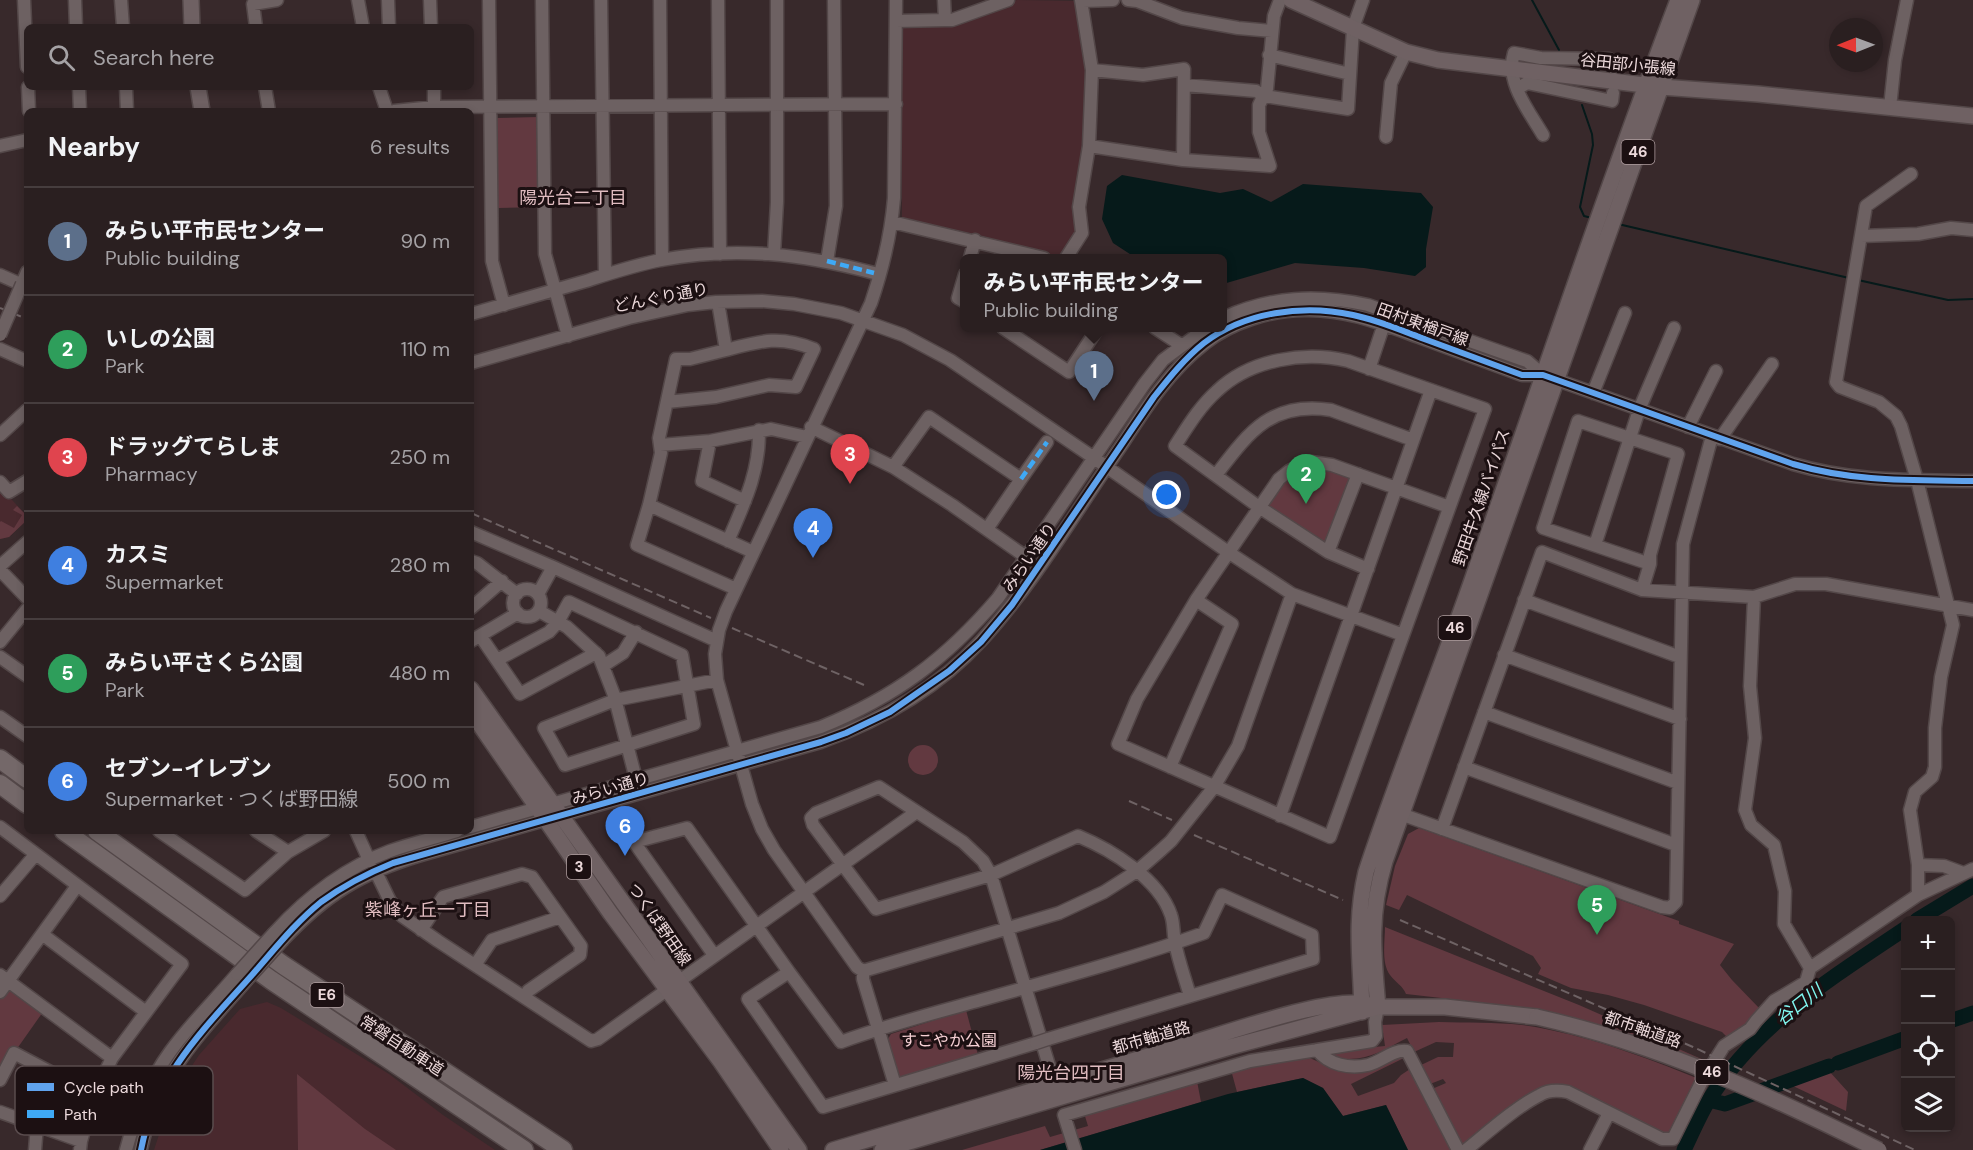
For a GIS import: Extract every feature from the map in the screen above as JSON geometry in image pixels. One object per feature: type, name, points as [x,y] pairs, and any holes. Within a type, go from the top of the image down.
[{"type":"highway","points":[[0,759],[24,777]]},
{"type":"highway","points":[[0,784],[24,802]]},
{"type":"highway","name":"常磐自動車道","points":[[68,834],[272,980],[524,1150]]},
{"type":"highway","name":"常磐自動車道","points":[[101,834],[283,965],[563,1150]]},
{"type":"main road","points":[[191,0],[192,24]]},
{"type":"main road","name":"谷田部小張線","points":[[1291,0],[1406,52],[1438,60],[1654,86],[1973,116]]},
{"type":"main road","name":"野田牛久線バイパス","points":[[1654,86],[1678,0]]},
{"type":"main road","name":"野田牛久線バイパス","points":[[1378,1007],[1373,918],[1395,811],[1446,654],[1550,377],[1654,86],[1692,0]]},
{"type":"main road","points":[[198,90],[202,108]]},
{"type":"main road","name":"つくば野田線","points":[[474,693],[562,816],[721,1062],[781,1150]]},
{"type":"main road","name":"つくば野田線","points":[[474,716],[546,820],[799,1150]]},
{"type":"main road","name":"野田牛久線バイパス","points":[[1362,1007],[1359,913],[1366,872],[1395,811]]},
{"type":"main road","name":"都市軸道路","points":[[882,1150],[1362,1007]]},
{"type":"main road","name":"都市軸道路","points":[[833,1150],[1269,1020],[1320,1008],[1445,1007],[1537,1017],[1596,1031],[1712,1072],[1879,1150]]},
{"type":"street","points":[[24,0],[25,24]]},
{"type":"street","points":[[75,0],[76,24]]},
{"type":"street","points":[[121,0],[123,24]]},
{"type":"street","points":[[256,24],[253,4],[278,0]]},
{"type":"street","points":[[358,0],[362,24]]},
{"type":"street","points":[[388,0],[389,24]]},
{"type":"street","points":[[430,0],[431,24]]},
{"type":"street","points":[[489,0],[492,261],[504,305]]},
{"type":"street","points":[[542,0],[545,254],[568,336]]},
{"type":"street","points":[[601,0],[605,275]]},
{"type":"street","points":[[660,0],[662,260]]},
{"type":"street","points":[[718,0],[720,254]]},
{"type":"street","points":[[774,254],[777,202],[777,0]]},
{"type":"street","points":[[827,261],[836,207],[834,0]]},
{"type":"street","points":[[896,0],[896,104],[892,222],[880,274],[871,303],[726,611],[715,654],[717,680],[740,765],[762,829],[774,850],[858,967],[863,970],[1059,914],[1081,904],[1137,871],[1171,841],[1214,787],[1238,746],[1292,594]]},
{"type":"street","points":[[944,0],[945,20]]},
{"type":"street","points":[[1069,254],[1082,233],[1079,207],[1089,146],[1092,70],[1082,1],[1113,0]]},
{"type":"street","points":[[1128,0],[1137,1],[1182,18],[1238,28],[1272,31]]},
{"type":"street","points":[[1089,146],[1183,160],[1270,166],[1259,132],[1259,105],[1267,89],[1272,31],[1280,0]]},
{"type":"street","points":[[1184,85],[1256,91],[1264,96],[1348,109],[1353,28],[1363,0]]},
{"type":"street","points":[[1890,107],[1895,60],[1908,0]]},
{"type":"street","points":[[896,21],[952,20],[1002,1]]},
{"type":"street","points":[[1386,137],[1391,83],[1406,52]]},
{"type":"street","points":[[1543,135],[1517,88],[1510,69],[1514,53],[1541,58],[1609,59],[1614,68]]},
{"type":"street","points":[[1269,55],[1350,74]]},
{"type":"street","points":[[1092,70],[1143,75],[1184,69],[1183,160]]},
{"type":"street","points":[[1517,88],[1527,83],[1612,101],[1613,93]]},
{"type":"street","points":[[28,90],[29,108]]},
{"type":"street","points":[[79,90],[80,108]]},
{"type":"street","points":[[126,90],[127,108]]},
{"type":"street","points":[[266,90],[268,108]]},
{"type":"street","points":[[380,90],[386,108]]},
{"type":"street","points":[[434,90],[434,108]]},
{"type":"street","points":[[453,108],[896,104]]},
{"type":"street","points":[[0,146],[24,141]]},
{"type":"street","points":[[1911,174],[1866,207],[1836,382],[1840,387],[1879,402],[1896,416],[1906,441],[1950,606],[1953,625],[1941,677],[1935,728],[1935,767],[1932,777],[1915,792],[1910,810],[1918,866],[1918,895]]},
{"type":"street","points":[[892,222],[1029,254]]},
{"type":"street","points":[[1861,236],[1918,234],[1951,228],[1973,230]]},
{"type":"street","points":[[971,254],[975,240]]},
{"type":"street","points":[[474,313],[662,260],[720,254],[774,254],[827,261],[874,273]]},
{"type":"street","points":[[0,275],[24,287]]},
{"type":"street","points":[[0,335],[24,289]]},
{"type":"street","name":"田村東楢戸線","points":[[1227,316],[1264,302],[1288,298],[1341,300],[1368,305],[1527,361],[1550,377]]},
{"type":"street","name":"どんぐり通り","points":[[474,362],[660,311],[718,302],[762,301],[795,304],[862,319],[920,342],[950,360],[1292,594],[1402,635]]},
{"type":"street","points":[[718,302],[726,350]]},
{"type":"street","name":"田村東楢戸線","points":[[1227,330],[1265,315],[1305,310],[1339,312],[1384,324],[1522,375],[1550,377]]},
{"type":"street","points":[[1593,393],[1625,313]]},
{"type":"street","points":[[1369,369],[1384,324]]},
{"type":"street","points":[[1595,545],[1639,410],[1674,328]]},
{"type":"street","points":[[1010,332],[1069,372],[1095,332]]},
{"type":"street","points":[[1162,332],[1181,345]]},
{"type":"street","points":[[1094,458],[1163,360],[1199,332]]},
{"type":"street","name":"田村東楢戸線","points":[[1106,467],[1169,378],[1186,358],[1205,342],[1223,332]]},
{"type":"street","points":[[667,402],[716,397],[769,385],[796,387],[814,350],[797,343],[771,340],[690,359],[676,359],[659,438],[661,453],[637,545],[736,589]]},
{"type":"street","points":[[0,349],[24,360]]},
{"type":"street","points":[[1368,569],[1328,552],[1259,507],[1175,446],[1197,413],[1218,389],[1255,368],[1278,360],[1303,356],[1329,357],[1485,409],[1330,837],[1118,744],[1137,699],[1196,600],[1228,552],[1259,507],[1279,479],[1299,466],[1311,462],[1323,463],[1449,507]]},
{"type":"street","points":[[1395,811],[1662,907],[1670,908],[1676,902],[1683,544],[1716,437],[1772,364]]},
{"type":"street","points":[[1688,427],[1716,371]]},
{"type":"street","points":[[1550,377],[1818,471],[1854,478],[1973,481]]},
{"type":"street","points":[[1280,816],[1431,390]]},
{"type":"street","points":[[1216,475],[1244,437],[1276,415],[1297,409],[1331,410],[1413,440]]},
{"type":"street","points":[[0,435],[24,413]]},
{"type":"street","points":[[893,467],[929,417],[1021,479]]},
{"type":"street","points":[[1641,590],[1650,564],[1650,555],[1678,453],[1578,421],[1543,528],[1650,564]]},
{"type":"street","points":[[728,541],[752,483],[758,460],[759,430]]},
{"type":"street","points":[[660,445],[710,441],[759,430],[809,432],[893,467],[1026,557]]},
{"type":"street","points":[[710,441],[702,481],[745,501]]},
{"type":"street","points":[[987,529],[1047,442]]},
{"type":"street","name":"みらい通り","points":[[474,826],[821,727],[865,708],[903,686],[946,653],[998,598],[1094,458]]},
{"type":"street","name":"みらい通り","points":[[372,865],[403,860],[740,765],[846,733],[890,712],[949,671],[981,642],[1012,605],[1106,467]]},
{"type":"street","points":[[1328,552],[1358,474]]},
{"type":"street","points":[[0,482],[9,492],[24,483]]},
{"type":"street","points":[[649,505],[753,552]]},
{"type":"street","points":[[474,533],[717,641]]},
{"type":"street","points":[[24,545],[0,568],[24,595]]},
{"type":"street","points":[[1442,829],[1542,552],[1641,590],[1754,597],[1795,584],[1826,584],[1973,610]]},
{"type":"street","points":[[474,562],[517,594]]},
{"type":"street","points":[[538,594],[553,567]]},
{"type":"street","points":[[474,605],[502,581]]},
{"type":"street","points":[[530,589],[538,594],[541,602],[538,611],[526,617],[518,612],[514,605],[517,594],[530,589]]},
{"type":"street","points":[[1754,597],[1750,686],[1755,738],[1745,810],[1751,825],[1774,845],[1785,891],[1784,924],[1810,968]]},
{"type":"street","points":[[1170,767],[1232,624],[1196,600]]},
{"type":"street","points":[[1524,600],[1680,657]]},
{"type":"street","points":[[497,660],[549,632],[558,622],[569,602],[682,655],[686,686],[694,724],[565,765],[544,728],[615,700],[686,686],[717,680]]},
{"type":"street","points":[[538,611],[567,627],[596,653],[615,700],[636,779]]},
{"type":"street","points":[[518,612],[476,639],[497,660],[520,694],[596,653]]},
{"type":"street","points":[[0,642],[24,613]]},
{"type":"street","points":[[603,666],[623,653],[636,632]]},
{"type":"street","points":[[1504,655],[1680,719]]},
{"type":"street","points":[[0,657],[24,674]]},
{"type":"street","points":[[1484,712],[1678,783]]},
{"type":"street","points":[[0,717],[24,734]]},
{"type":"street","points":[[1464,767],[1676,845]]},
{"type":"street","points":[[1051,1072],[991,875],[983,861],[963,842],[922,814],[915,813],[879,787],[816,813],[811,818],[813,825],[876,909],[991,875],[1078,836],[1115,854],[1137,871],[1162,896],[1172,916],[1175,943],[1190,996]]},
{"type":"street","points":[[357,834],[390,902],[402,916],[591,1041],[598,1039],[915,813]]},
{"type":"street","points":[[0,827],[182,964],[108,1066]]},
{"type":"street","points":[[714,955],[634,842],[687,828],[841,1042],[877,1028],[1025,988],[1204,933],[1222,896],[1312,935],[1313,958],[823,1107],[748,999],[789,972]]},
{"type":"street","points":[[163,834],[245,890],[288,852],[319,834]]},
{"type":"street","points":[[261,834],[288,852]]},
{"type":"street","name":"みらい通り","points":[[161,1066],[170,1052],[242,978],[278,937],[372,865],[399,848],[447,834]]},
{"type":"street","points":[[0,896],[35,855]]},
{"type":"street","points":[[1918,866],[1944,866],[1968,871]]},
{"type":"street","points":[[1466,1150],[1540,1094],[1559,1090],[1568,1092],[1662,1139],[1673,1139],[1702,1081],[1724,1046],[1750,1029],[1774,1001],[1806,982],[1810,968],[1918,895],[1968,871]]},
{"type":"street","points":[[421,930],[443,897],[522,874],[532,877],[581,946],[580,955],[528,991],[525,998]]},
{"type":"street","points":[[77,886],[3,983],[112,1058]]},
{"type":"street","points":[[475,965],[492,940],[560,917]]},
{"type":"street","points":[[42,934],[146,1012]]},
{"type":"street","points":[[863,970],[863,979],[895,1085]]},
{"type":"street","name":"みらい通り","points":[[175,1066],[242,978]]},
{"type":"street","points":[[1075,1150],[1064,1115],[1250,1061],[1372,1041],[1376,1036],[1374,1022],[1378,1007]]},
{"type":"street","points":[[1317,1050],[1324,1059],[1341,1066],[1368,1065],[1402,1050],[1407,1051],[1458,1150]]},
{"type":"street","points":[[0,1080],[14,1053],[39,1066]]},
{"type":"street","points":[[0,1112],[15,1117]]},
{"type":"street","points":[[1590,1150],[1610,1113]]},
{"type":"street","points":[[35,1150],[36,1135]]},
{"type":"street","points":[[59,1135],[81,1145]]},
{"type":"street","name":"みらい通り","points":[[126,1150],[131,1135]]},
{"type":"street","name":"みらい通り","points":[[141,1150],[145,1135]]},
{"type":"shaded area","points":[[1017,0],[1077,1],[1087,74],[1085,144],[1075,237],[1061,254],[1047,254],[979,235],[902,218],[901,26],[988,9]]},
{"type":"shaded area","points":[[1122,175],[1220,193],[1243,189],[1271,202],[1303,184],[1421,193],[1433,207],[1426,249],[1426,267],[1415,276],[1364,268],[1295,263],[1227,283],[1227,254],[1130,254],[1113,243],[1102,219],[1107,186]]},
{"type":"shaded area","points":[[0,487],[24,513],[24,523],[9,537],[0,539]]},
{"type":"shaded area","points":[[267,1002],[281,1008],[389,1074],[443,1115],[495,1150],[154,1150],[159,1135],[213,1135],[213,1066],[192,1066],[240,1009]]},
{"type":"shaded area","points":[[1303,1078],[1323,1088],[1343,1116],[1386,1105],[1408,1150],[1040,1150],[1228,1094]]},
{"type":"green space","points":[[538,117],[540,207],[498,208],[496,118]]},
{"type":"green space","points":[[1311,467],[1329,468],[1349,475],[1352,482],[1330,544],[1323,546],[1268,507],[1267,500],[1292,474]]},
{"type":"green space","points":[[17,506],[24,513],[24,523],[9,537],[0,539],[0,522],[14,528],[22,515],[13,510]]},
{"type":"green space","points":[[923,745],[934,749],[938,760],[934,771],[923,775],[912,771],[908,760],[912,749]]},
{"type":"green space","points":[[1419,828],[1679,921],[1679,924],[1734,944],[1720,965],[1760,1009],[1740,1030],[1728,1038],[1722,1032],[1644,1005],[1571,988],[1538,974],[1541,968],[1533,956],[1407,895],[1399,910],[1386,905],[1395,866],[1408,834]]},
{"type":"green space","points":[[1385,927],[1579,1005],[1706,1061],[1705,1064],[1562,1017],[1503,1005],[1406,994],[1390,975],[1385,964]]},
{"type":"green space","points":[[8,981],[45,1009],[14,1053],[0,1079],[0,992]]},
{"type":"green space","name":"すこやか公園","points":[[966,1010],[978,1055],[903,1078],[898,1075],[888,1039],[891,1034]]},
{"type":"green space","points":[[1439,1022],[1512,1024],[1568,1034],[1656,1062],[1699,1079],[1672,1135],[1665,1136],[1559,1087],[1468,1144],[1460,1143],[1432,1089],[1446,1083],[1443,1079],[1430,1084],[1421,1065],[1438,1057],[1453,1057],[1454,1043],[1436,1042],[1414,1052],[1407,1038],[1380,1052],[1362,1058],[1343,1059],[1332,1057],[1331,1054],[1332,1051],[1385,1046],[1382,1025]]},
{"type":"green space","points":[[1303,1055],[1337,1070],[1396,1057],[1404,1058],[1351,1084],[1358,1096],[1394,1083],[1410,1069],[1451,1150],[1408,1150],[1386,1105],[1343,1116],[1323,1088],[1303,1078],[1237,1092],[1231,1070]]},
{"type":"green space","points":[[1829,1071],[1848,1092],[1846,1111],[1793,1086]]},
{"type":"green space","points":[[297,1074],[365,1129],[396,1150],[298,1150]]},
{"type":"green space","points":[[1197,1081],[1201,1102],[1040,1150],[962,1150],[1045,1126],[1050,1137],[1088,1126],[1084,1113]]},
{"type":"waterway","points":[[1532,0],[1559,50]]},
{"type":"waterway","points":[[1582,105],[1592,134],[1593,145],[1580,207],[1584,216],[1592,218]]},
{"type":"waterway","points":[[1618,224],[1849,278]]},
{"type":"waterway","points":[[1858,280],[1948,300],[1973,299]]},
{"type":"waterway","name":"谷口川","points":[[1924,916],[1973,886]]},
{"type":"waterway","name":"谷口川","points":[[1684,1150],[1709,1100],[1749,1048],[1773,1025],[1824,984],[1901,931]]},
{"type":"waterway","name":"谷口川","points":[[1955,1019],[1973,1013]]},
{"type":"waterway","name":"谷口川","points":[[1838,1063],[1901,1040]]},
{"type":"waterway","name":"谷口川","points":[[1709,1100],[1725,1104],[1829,1066]]},
{"type":"railway","points":[[0,308],[24,318]]},
{"type":"railway","points":[[474,514],[711,618]]},
{"type":"railway","points":[[732,628],[864,685]]},
{"type":"railway","points":[[1129,801],[1172,820]]},
{"type":"railway","points":[[1194,835],[1343,900]]},
{"type":"railway","points":[[1400,920],[1693,1047],[1915,1150]]},
{"type":"marked path","points":[[827,261],[874,273]]},
{"type":"marked path","points":[[1021,479],[1047,442]]},
{"type":"cycle path","points":[[1227,329],[1275,313],[1314,310],[1353,315],[1390,326],[1522,375],[1543,375],[1793,464],[1860,477],[1973,481]]},
{"type":"cycle path","points":[[177,1066],[199,1035],[285,937],[321,902],[347,885],[393,863],[821,742],[890,712],[949,671],[981,642],[1012,605],[1154,397],[1190,355],[1220,332]]},
{"type":"cycle path","points":[[141,1150],[145,1135]]},
{"type":"place","name":"みらい平市民センター","points":[[1094,401]]},
{"type":"place","name":"ドラッグてらしま","points":[[850,484]]},
{"type":"place","name":"いしの公園","points":[[1306,504]]},
{"type":"place","name":"カスミ","points":[[813,558]]},
{"type":"place","name":"セブン-イレブン","points":[[625,856]]},
{"type":"place","name":"みらい平さくら公園","points":[[1597,935]]},
{"type":"district","name":"陽光台二丁目","points":[[573,198]]},
{"type":"district","name":"紫峰ヶ丘一丁目","points":[[428,910]]},
{"type":"district","name":"陽光台四丁目","points":[[1071,1073]]}]
